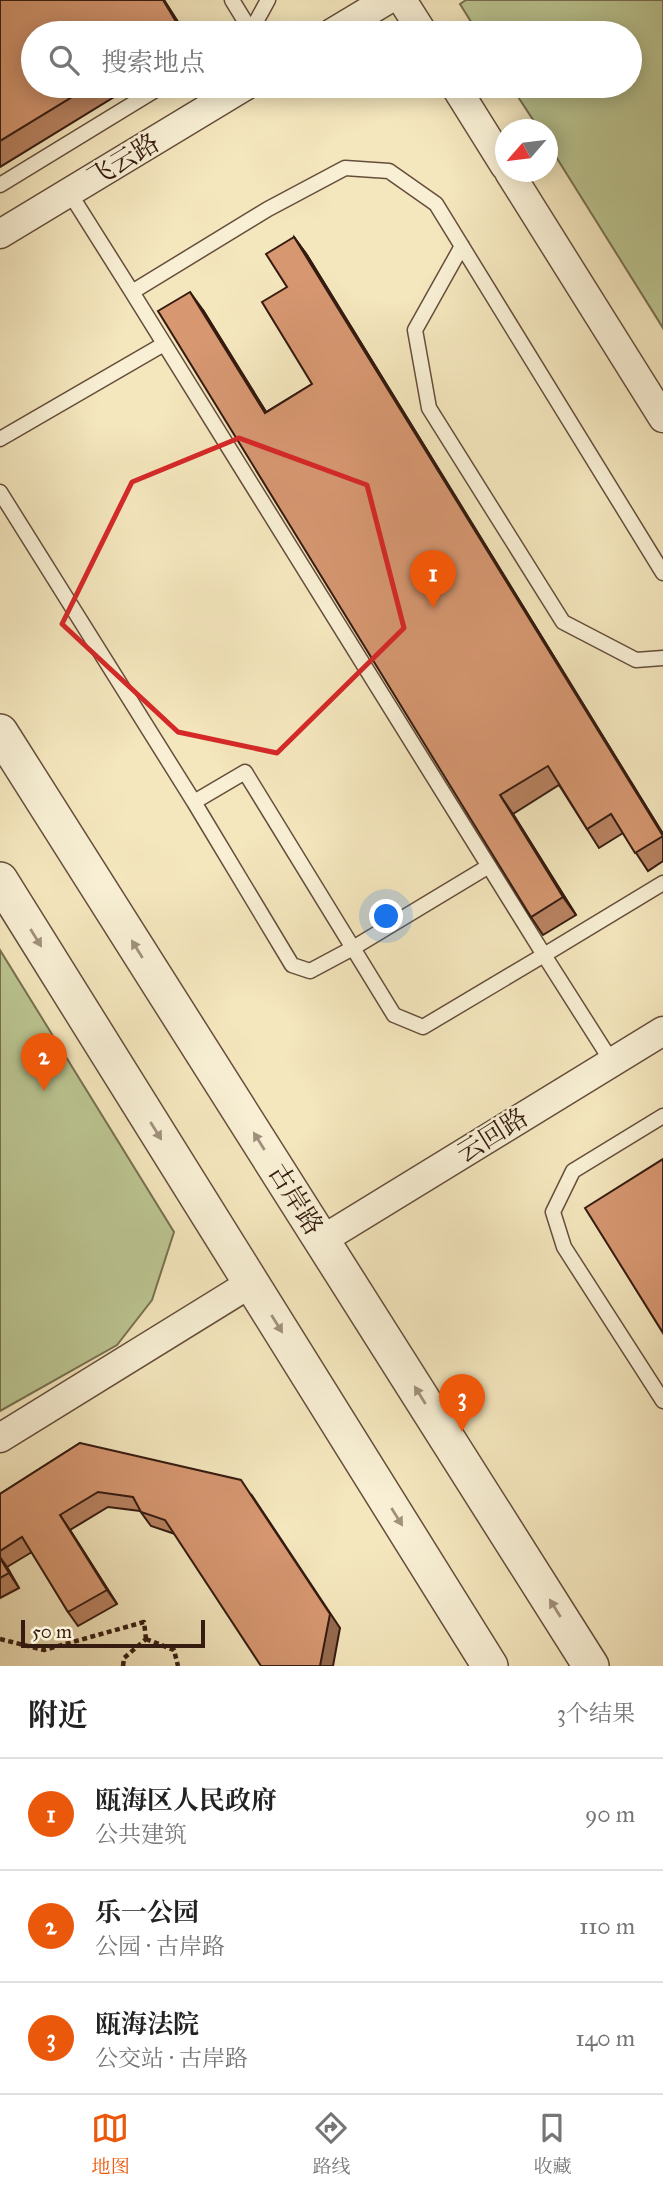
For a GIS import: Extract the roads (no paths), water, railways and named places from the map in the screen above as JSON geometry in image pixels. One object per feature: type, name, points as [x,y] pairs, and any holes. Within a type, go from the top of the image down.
[{"type":"street","points":[[352,21],[387,0]]},
{"type":"street","points":[[402,0],[415,21]]},
{"type":"street","name":"飞云路","points":[[0,234],[225,98]]},
{"type":"street","points":[[463,98],[495,149]]},
{"type":"street","points":[[515,182],[663,418]]},
{"type":"street","name":"古岸路","points":[[0,732],[591,1666]]},
{"type":"street","points":[[0,880],[490,1666]]},
{"type":"street","name":"云回路","points":[[321,1240],[663,1031]]},
{"type":"street","points":[[0,1438],[251,1283]]},
{"type":"lane","points":[[232,0],[243,21]]},
{"type":"lane","points":[[256,21],[268,0]]},
{"type":"lane","points":[[0,185],[142,98]]},
{"type":"lane","points":[[132,292],[268,209],[345,168],[389,171],[436,204],[663,573]]},
{"type":"lane","points":[[69,192],[612,1062]]},
{"type":"lane","points":[[461,246],[415,330],[429,408],[562,622],[636,660],[663,658]]},
{"type":"lane","points":[[0,439],[164,344]]},
{"type":"lane","points":[[0,492],[194,802],[292,965],[310,971],[489,866]]},
{"type":"lane","points":[[194,802],[245,772],[394,1015],[423,1027],[663,883]]},
{"type":"lane","points":[[663,1116],[573,1171],[553,1212],[564,1247],[663,1401]]},
{"type":"place","name":"瓯海区人民政府","points":[[433,608]]},
{"type":"place","name":"乐一公园","points":[[44,1091]]},
{"type":"place","name":"瓯海法院","points":[[462,1432]]}]
